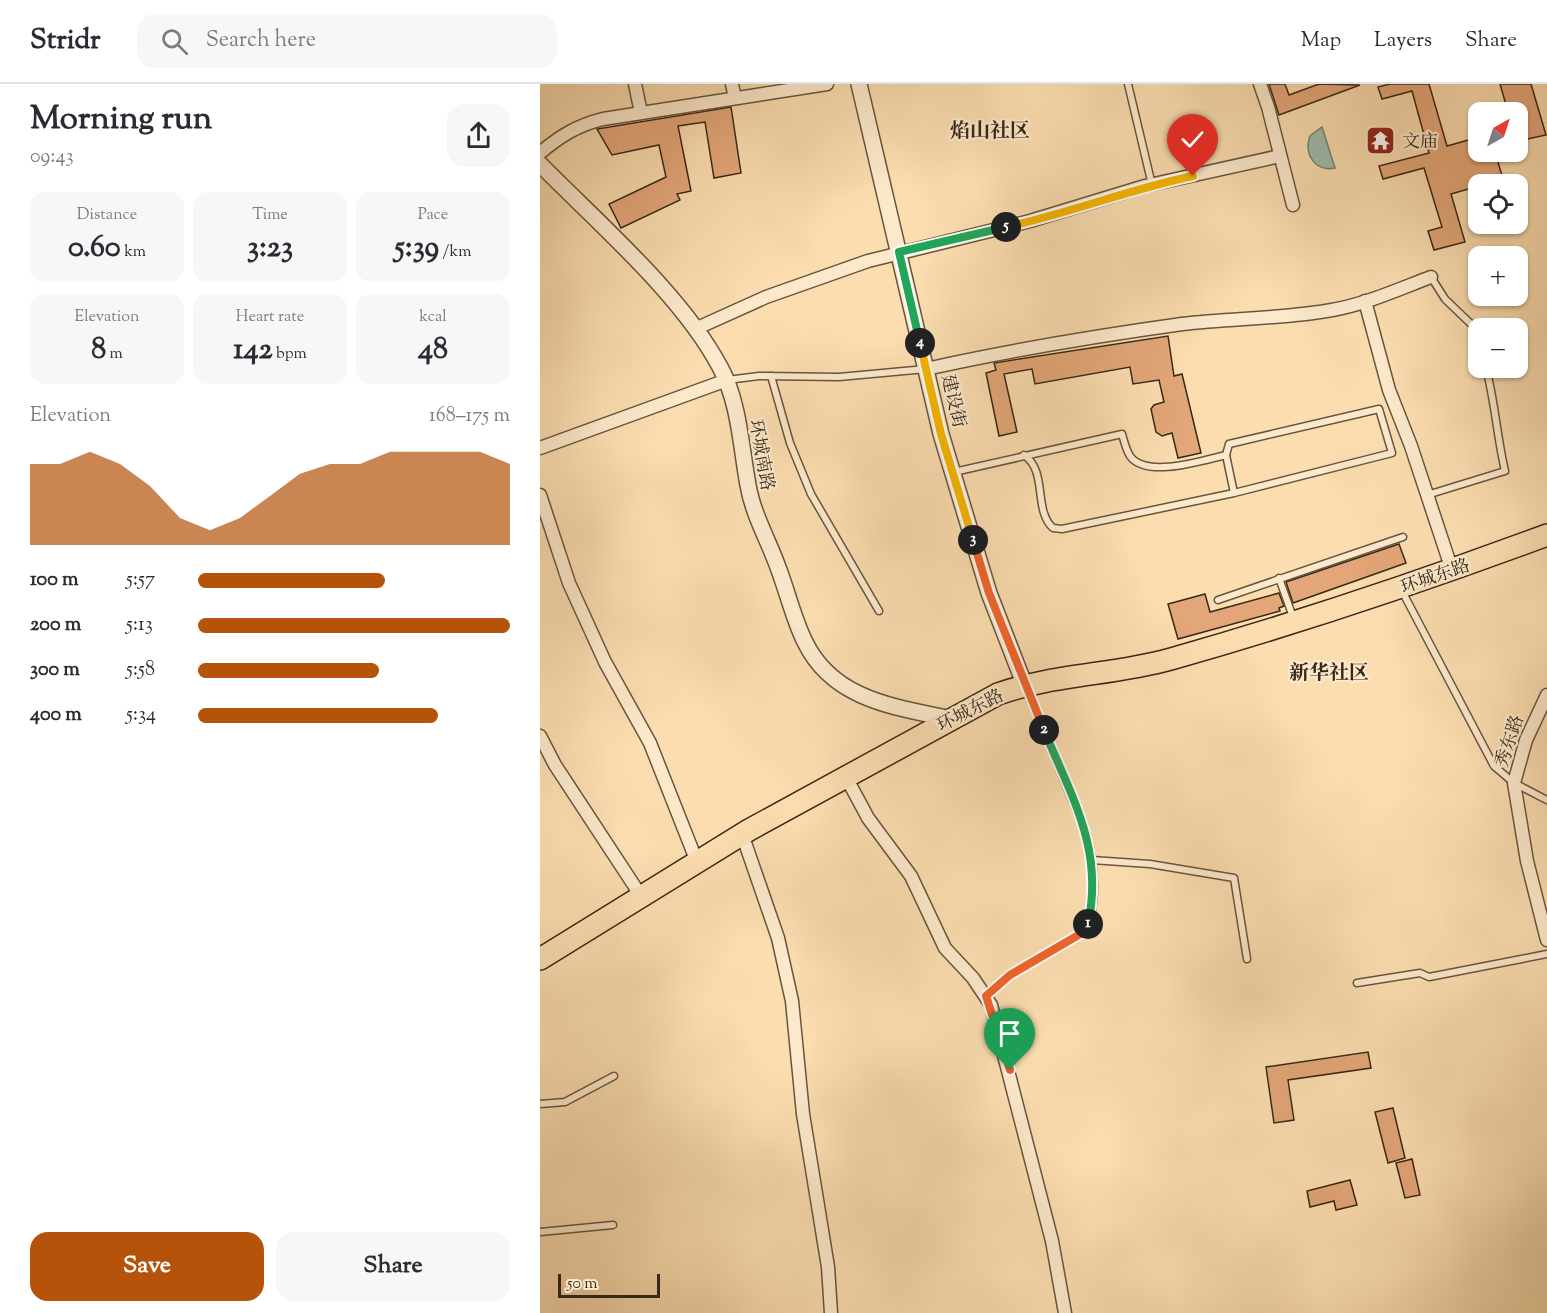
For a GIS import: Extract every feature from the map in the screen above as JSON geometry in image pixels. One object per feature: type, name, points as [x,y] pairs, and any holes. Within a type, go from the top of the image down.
[{"type":"highway","name":"环城东路","points":[[540,960],[742,834],[998,694],[1025,686],[1168,660],[1400,588],[1547,535]]},
{"type":"street","points":[[635,84],[641,113]]},
{"type":"street","points":[[732,84],[735,98]]},
{"type":"street","points":[[540,153],[559,136],[579,126],[641,113],[828,84]]},
{"type":"street","name":"建设街","points":[[859,84],[926,369],[953,473],[989,593],[1025,686]]},
{"type":"street","points":[[1260,84],[1293,205]]},
{"type":"street","points":[[695,329],[802,283],[899,252],[1062,213],[1152,185],[1280,156]]},
{"type":"street","name":"环城南路","points":[[540,164],[664,291],[695,329],[727,380],[751,504],[778,566],[804,641],[814,659],[839,684],[866,698],[951,719]]},
{"type":"street","points":[[926,369],[1020,348],[1093,337],[1227,318],[1330,310],[1365,301],[1431,278]]},
{"type":"street","points":[[1365,301],[1389,390],[1452,570]]},
{"type":"street","points":[[540,448],[727,380]]},
{"type":"street","points":[[540,495],[569,583],[605,662],[650,743],[697,862]]},
{"type":"street","name":"秀东路","points":[[1547,695],[1526,740],[1514,783],[1527,861],[1547,940]]},
{"type":"street","points":[[540,736],[555,765],[641,896]]},
{"type":"street","points":[[846,777],[868,818],[911,876],[945,948],[986,996],[1010,1070],[1052,1241],[1065,1313]]},
{"type":"street","points":[[742,834],[777,938],[792,1001],[803,1114],[828,1267],[831,1313]]},
{"type":"lane","points":[[1128,84],[1152,185]]},
{"type":"lane","points":[[1431,278],[1445,299],[1468,321]]},
{"type":"lane","points":[[727,380],[771,376],[839,377],[926,369]]},
{"type":"lane","points":[[771,376],[790,443],[811,494],[879,611]]},
{"type":"lane","points":[[1427,495],[1505,471],[1499,444],[1497,410],[1489,378]]},
{"type":"lane","points":[[1024,455],[1036,470],[1047,520],[1058,529],[1234,493],[1392,453],[1379,409],[1229,444],[1226,455],[1234,493]]},
{"type":"lane","points":[[953,473],[1122,434],[1131,456],[1140,464],[1152,467],[1180,465],[1226,455]]},
{"type":"lane","points":[[1218,600],[1402,537]]},
{"type":"lane","points":[[1279,578],[1295,622]]},
{"type":"lane","points":[[1400,588],[1494,766],[1514,783],[1547,800]]},
{"type":"lane","points":[[986,996],[1010,975],[1086,928],[1094,891],[1092,860],[1087,836],[1025,686]]},
{"type":"lane","points":[[1092,860],[1150,864],[1234,878],[1247,959]]},
{"type":"lane","points":[[1357,983],[1420,973],[1429,976],[1547,954]]},
{"type":"lane","points":[[540,1104],[565,1102],[614,1076]]},
{"type":"lane","points":[[540,1233],[613,1225]]},
{"type":"shaded area","points":[[1322,127],[1335,168],[1328,169],[1317,165],[1308,150],[1310,136]]},
{"type":"building","points":[[1269,84],[1285,84],[1289,95],[1319,84],[1360,85],[1279,115]]},
{"type":"building","points":[[1390,84],[1429,84],[1447,146],[1468,140],[1468,162],[1498,162],[1502,174],[1468,174],[1468,189],[1451,194],[1465,242],[1434,250],[1428,231],[1442,227],[1424,168],[1383,179],[1379,166],[1429,153],[1412,91],[1382,99],[1378,87]]},
{"type":"building","points":[[1500,84],[1531,84],[1546,135],[1528,139],[1528,102],[1505,102]]},
{"type":"building","points":[[731,107],[741,173],[714,178],[705,122],[678,126],[691,191],[677,194],[680,200],[621,228],[609,204],[666,177],[659,145],[612,155],[597,129]]},
{"type":"building","points":[[1168,336],[1174,376],[1182,374],[1201,453],[1178,458],[1172,433],[1162,436],[1156,432],[1151,409],[1154,405],[1164,402],[1159,380],[1133,384],[1130,367],[1035,384],[1032,369],[1004,374],[1017,432],[999,436],[986,373],[996,370],[994,363]]},
{"type":"building","points":[[1399,544],[1406,563],[1293,603],[1286,582]]},
{"type":"building","points":[[1279,593],[1284,606],[1279,608],[1280,611],[1178,639],[1168,604],[1205,594],[1210,612]]},
{"type":"building","points":[[1368,1052],[1371,1068],[1288,1080],[1294,1120],[1274,1123],[1266,1067]]},
{"type":"building","points":[[1393,1108],[1405,1158],[1388,1163],[1375,1112]]},
{"type":"building","points":[[1412,1159],[1420,1195],[1405,1198],[1396,1163]]},
{"type":"building","points":[[1350,1180],[1357,1205],[1336,1210],[1334,1201],[1310,1207],[1307,1191]]},
{"type":"place","name":"文庙","points":[[1381,141]]},
{"type":"district","name":"焰山社区","points":[[990,130]]},
{"type":"district","name":"新华社区","points":[[1329,672]]},
{"type":"route","points":[[1010,1070],[991,1005],[986,996],[1010,975],[1082,933],[1086,928],[1094,891],[1091,852],[1087,836],[989,593],[941,434],[899,252],[1062,213],[1145,186],[1193,176]]}]
